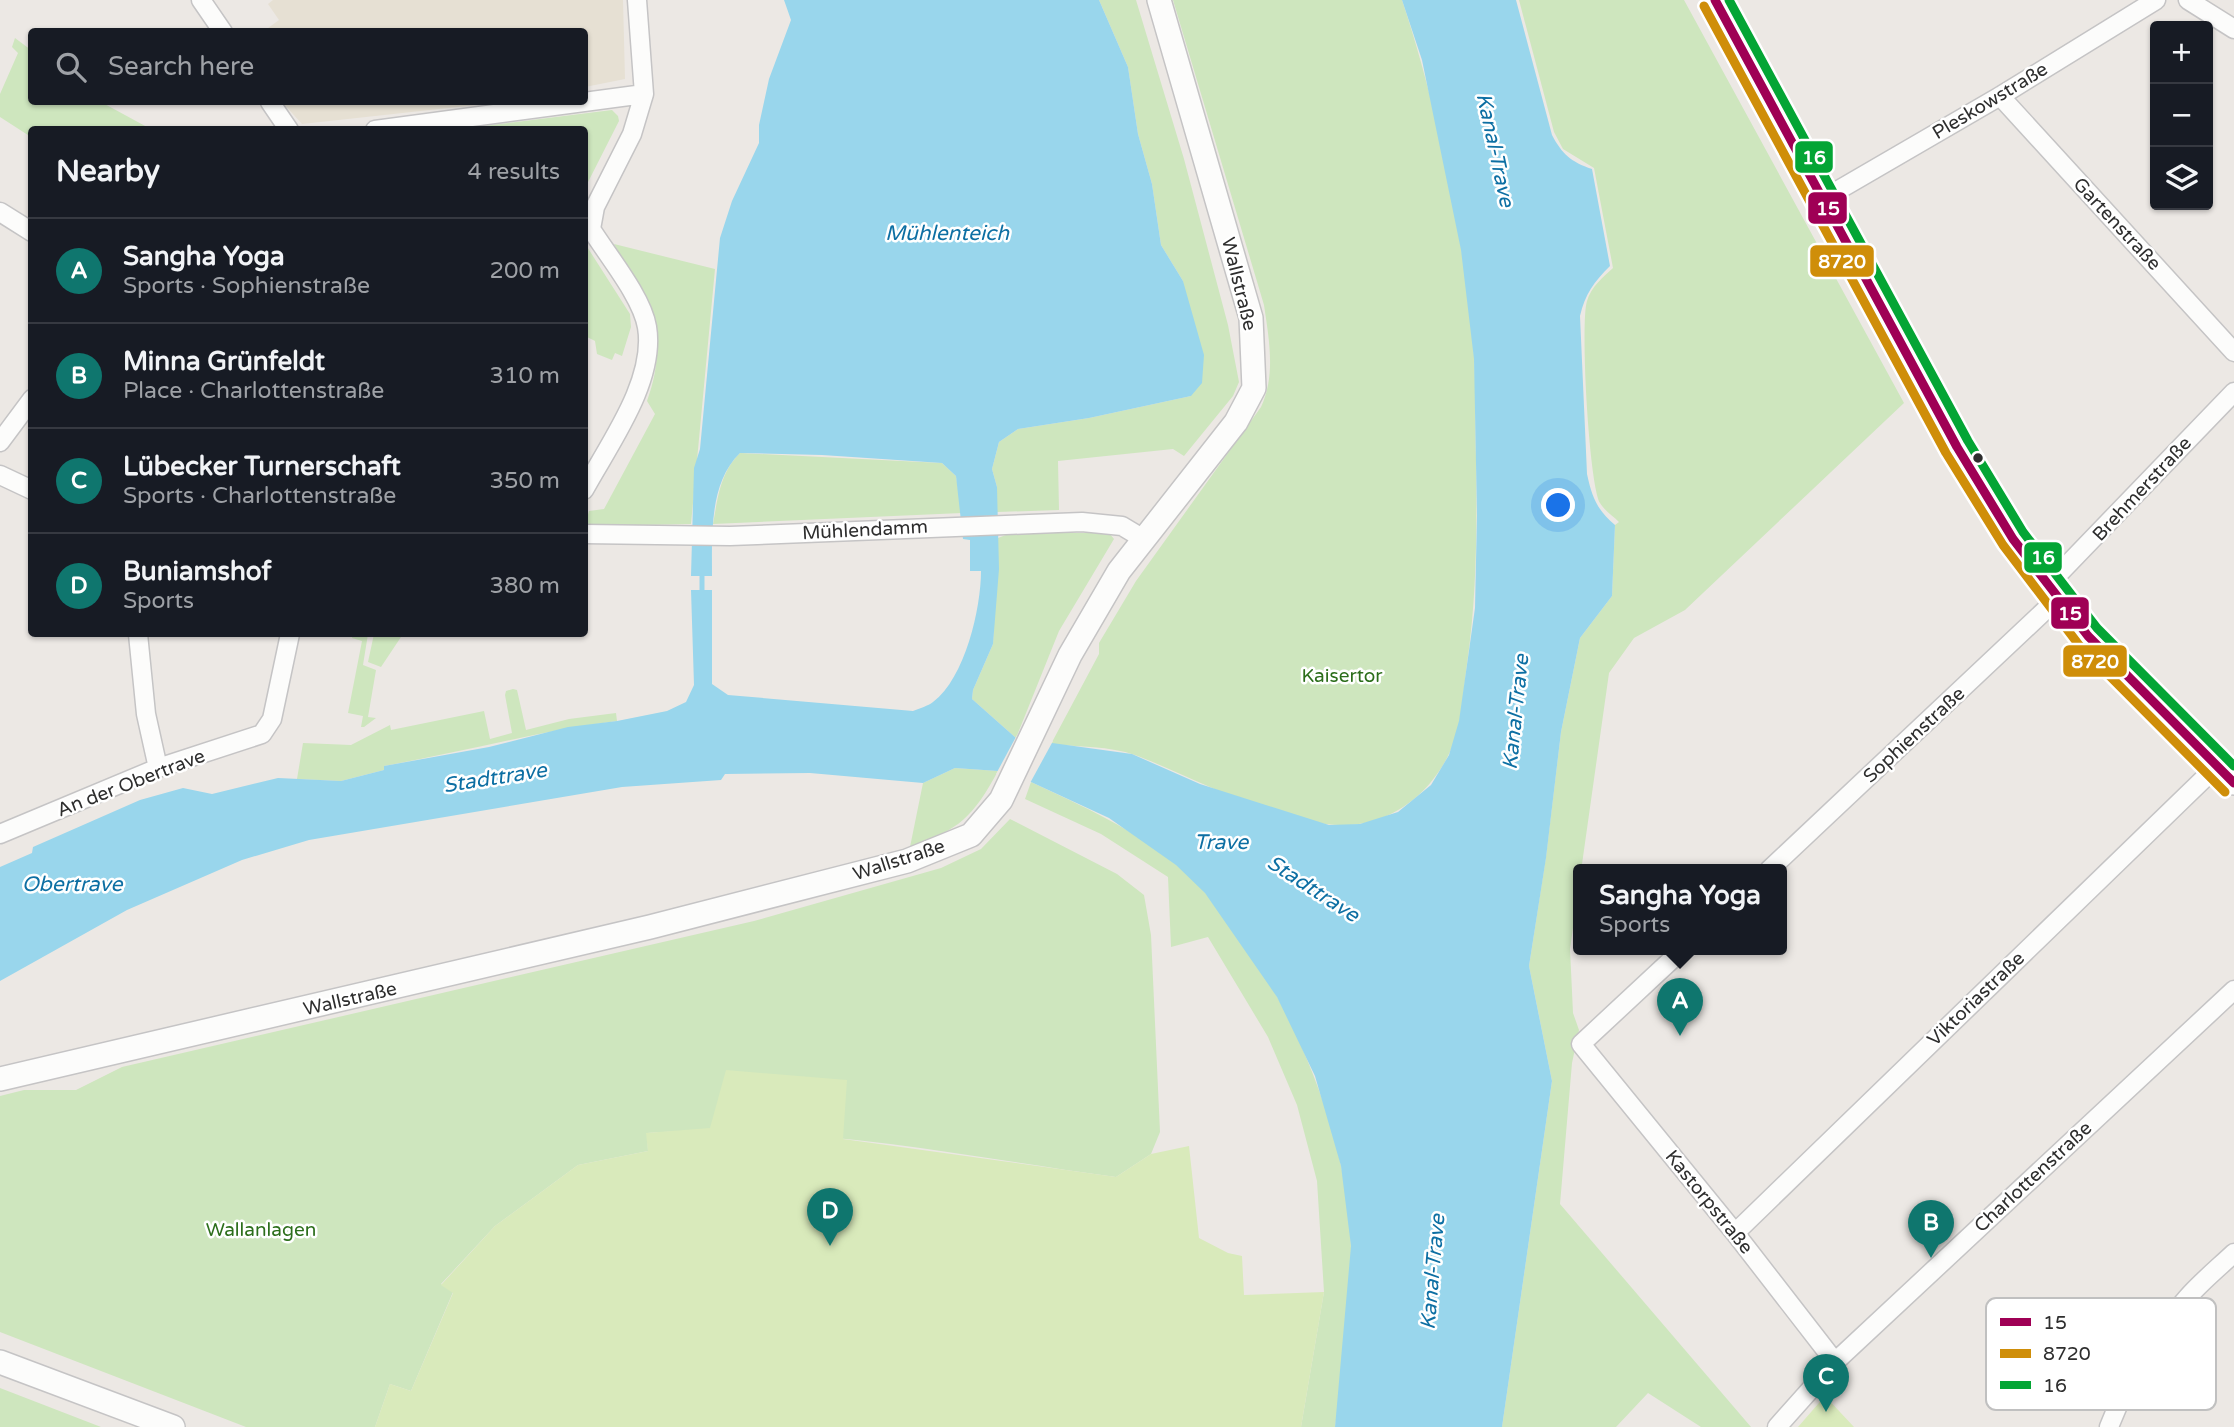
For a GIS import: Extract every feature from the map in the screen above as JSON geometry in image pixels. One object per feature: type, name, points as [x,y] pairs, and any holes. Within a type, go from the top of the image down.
[{"type":"main road","name":"Wallstraße","points":[[0,1079],[571,946],[907,861],[971,835],[1001,800],[1033,738],[1070,654],[1142,538],[1236,422],[1254,388],[1251,318],[1158,0]]},
{"type":"main road","points":[[1715,0],[1980,487],[2053,592],[2088,636],[2234,783]]},
{"type":"main road","points":[[0,1362],[173,1427]]},
{"type":"street","points":[[201,0],[220,28]]},
{"type":"street","points":[[588,483],[634,398],[646,368],[647,326],[639,306],[592,229],[591,222],[595,206],[639,117],[644,94],[637,0]]},
{"type":"street","name":"Pleskowstraße","points":[[1823,199],[2000,96],[2156,0]]},
{"type":"street","points":[[2188,0],[2234,29]]},
{"type":"street","points":[[588,101],[644,94]]},
{"type":"street","name":"Gartenstraße","points":[[2000,96],[2234,352]]},
{"type":"street","points":[[272,105],[286,126]]},
{"type":"street","points":[[404,126],[562,105]]},
{"type":"street","points":[[0,212],[28,230]]},
{"type":"street","name":"Brehmerstraße","points":[[2053,592],[2234,392]]},
{"type":"street","points":[[0,442],[28,404]]},
{"type":"street","points":[[0,475],[28,488]]},
{"type":"street","name":"Mühlendamm","points":[[588,534],[716,536],[998,524],[1112,523],[1142,538]]},
{"type":"street","name":"Sophienstraße","points":[[1775,864],[2053,592]]},
{"type":"street","points":[[138,637],[146,714],[158,768]]},
{"type":"street","name":"An der Obertrave","points":[[0,834],[158,768],[262,734],[272,719],[288,637]]},
{"type":"street","name":"Viktoriastraße","points":[[1735,1233],[2217,766]]},
{"type":"street","name":"Kastorpstraße","points":[[1677,955],[1581,1044],[1735,1233],[1835,1362]]},
{"type":"street","name":"Charlottenstraße","points":[[1777,1427],[1835,1362],[2234,990]]},
{"type":"street","points":[[2186,1298],[2234,1253]]},
{"type":"street","points":[[2109,1427],[2116,1410]]},
{"type":"shaded area","points":[[273,0],[623,0],[625,79],[588,86],[588,28],[268,28],[279,20],[268,4]]},
{"type":"shaded area","points":[[285,105],[476,105],[302,124]]},
{"type":"green space","points":[[1099,0],[1136,0],[1184,159],[1228,325],[1239,382],[1233,396],[1184,456],[1173,449],[1058,461],[1059,510],[997,512],[997,487],[992,469],[999,442],[1018,429],[1089,418],[1191,396],[1183,281],[1161,245],[1152,184],[1138,134],[1128,67]]},
{"type":"green space","name":"Kaisertor","points":[[1173,0],[1402,0],[1438,130],[1457,221],[1474,355],[1476,561],[1473,612],[1461,712],[1456,736],[1447,758],[1422,792],[1399,809],[1373,821],[1333,825],[1305,821],[1246,802],[1135,755],[1105,748],[1051,744],[1099,654],[1099,643],[1136,581],[1261,407],[1266,395],[1270,357],[1264,305]]},
{"type":"green space","points":[[1519,0],[1684,0],[1904,403],[1685,610],[1634,638],[1609,673],[1582,864],[1573,864],[1573,928],[1570,949],[1573,1013],[1579,1030],[1572,1063],[1560,1204],[1751,1427],[1701,1427],[1648,1393],[1616,1427],[1502,1427],[1552,1081],[1529,966],[1561,732],[1580,638],[1612,596],[1615,525],[1619,522],[1602,506],[1596,489],[1587,403],[1585,339],[1587,301],[1594,287],[1613,268],[1594,168],[1563,149],[1554,132]]},
{"type":"green space","points":[[15,38],[28,48],[28,105],[107,105],[145,126],[28,126],[28,135],[0,117],[0,94],[18,53],[12,47]]},
{"type":"green space","points":[[612,110],[619,121],[588,182],[588,126],[484,126]]},
{"type":"green space","points":[[614,244],[715,269],[691,524],[588,526],[589,511],[604,509],[655,414],[647,401],[654,378],[656,337],[652,319]]},
{"type":"green space","points":[[588,248],[630,314],[631,327],[622,356],[615,353],[612,360],[597,354],[595,341],[588,338]]},
{"type":"green space","points":[[740,453],[942,463],[956,476],[962,513],[713,524],[724,477]]},
{"type":"green space","points":[[1011,533],[1109,533],[1114,539],[1059,631],[1016,738],[972,699],[973,690],[993,644],[998,538]]},
{"type":"green space","points":[[368,637],[363,665],[376,670],[368,717],[376,718],[364,727],[361,727],[363,716],[348,713],[362,641],[352,638]]},
{"type":"green space","points":[[373,637],[401,637],[381,667],[368,662]]},
{"type":"green space","points":[[517,690],[526,730],[569,719],[616,713],[617,721],[559,730],[384,766],[384,770],[341,781],[297,779],[303,743],[351,745],[390,725],[391,730],[484,711],[490,739],[512,733],[505,695],[506,691]]},
{"type":"green space","points":[[955,768],[998,771],[981,800],[963,820],[953,828],[910,847],[923,783]]},
{"type":"green space","points":[[1031,782],[1126,829],[1178,866],[1212,900],[1244,942],[1273,989],[1299,1041],[1321,1094],[1337,1148],[1347,1200],[1351,1248],[1349,1293],[1335,1427],[1301,1427],[1324,1292],[1317,1181],[1297,1105],[1268,1037],[1208,937],[1171,947],[1168,877],[1101,834],[1025,799]]},
{"type":"green space","name":"Wallanlagen","points":[[1010,819],[1117,874],[1144,895],[1151,935],[1160,1132],[1151,1154],[1116,1177],[823,1137],[764,1132],[647,1133],[648,1151],[578,1165],[495,1226],[441,1284],[453,1292],[411,1391],[390,1384],[375,1427],[246,1427],[0,1332],[0,1096],[24,1090],[76,1090],[122,1067],[754,921],[941,868],[981,849]]},
{"type":"green space","points":[[726,1070],[847,1080],[843,1139],[1116,1177],[1151,1154],[1189,1146],[1199,1238],[1228,1253],[1242,1256],[1244,1295],[1324,1292],[1301,1427],[375,1427],[390,1384],[411,1391],[453,1293],[441,1285],[495,1226],[578,1165],[648,1151],[646,1133],[710,1128]]},
{"type":"green space","points":[[0,1388],[101,1427],[0,1427]]},
{"type":"green space","points":[[1825,1396],[1854,1427],[1798,1427]]},
{"type":"water","points":[[784,0],[1099,0],[1128,67],[1138,134],[1152,184],[1161,245],[1183,281],[1204,355],[1202,383],[1191,396],[1089,418],[1018,429],[999,442],[992,469],[997,487],[999,569],[993,644],[973,690],[972,699],[1016,738],[1132,754],[1200,784],[1329,825],[1360,824],[1398,812],[1431,785],[1449,755],[1459,721],[1475,608],[1477,515],[1474,359],[1461,250],[1422,60],[1402,0],[1516,0],[1552,135],[1568,156],[1592,169],[1610,266],[1591,289],[1580,316],[1587,474],[1596,503],[1615,525],[1612,596],[1580,638],[1561,732],[1546,858],[1529,966],[1552,1081],[1502,1427],[1335,1427],[1351,1246],[1341,1166],[1315,1076],[1277,997],[1205,893],[1176,865],[1109,818],[1031,782],[998,771],[955,768],[923,783],[810,773],[725,774],[721,780],[622,787],[309,840],[242,860],[127,910],[0,981],[0,867],[32,853],[33,847],[140,800],[183,788],[212,794],[278,778],[341,781],[384,770],[384,766],[489,747],[568,727],[667,711],[686,702],[694,685],[691,590],[712,590],[712,684],[728,695],[913,711],[931,703],[944,691],[954,677],[969,641],[978,604],[981,571],[970,571],[970,540],[963,539],[956,476],[942,463],[740,453],[723,479],[714,510],[712,576],[691,576],[694,468],[700,449],[720,238],[732,201],[759,143],[759,125],[769,79],[791,20]]},
{"type":"pier","points":[[1017,735],[1053,741],[1029,785],[996,774]]},
{"type":"waterway","points":[[702,569],[702,597]]},
{"type":"transit line","name":"15","points":[[1715,0],[1957,447],[2013,539],[2088,636],[2234,783]]},
{"type":"transit line","name":"16","points":[[1729,0],[1968,441],[2023,532],[2097,628],[2234,766]]},
{"type":"transit line","name":"8720","points":[[1704,6],[1946,453],[2003,545],[2079,645],[2225,792]]},
{"type":"place","name":"Sangha Yoga","points":[[1680,1036]]},
{"type":"place","name":"Buniamshof","points":[[830,1246]]},
{"type":"place","name":"Minna Grünfeldt","points":[[1931,1258]]},
{"type":"place","name":"Lübecker Turnerschaft","points":[[1826,1412]]},
{"type":"water label","name":"Kanal-Trave","points":[[1495,150]]},
{"type":"water label","name":"Mühlenteich","points":[[947,233]]},
{"type":"water label","name":"Kanal-Trave","points":[[1516,712]]},
{"type":"water label","name":"Stadttrave","points":[[495,778]]},
{"type":"water label","name":"Trave","points":[[1221,842]]},
{"type":"water label","name":"Obertrave","points":[[72,884]]},
{"type":"water label","name":"Stadttrave","points":[[1313,889]]},
{"type":"water label","name":"Kanal-Trave","points":[[1433,1272]]}]
